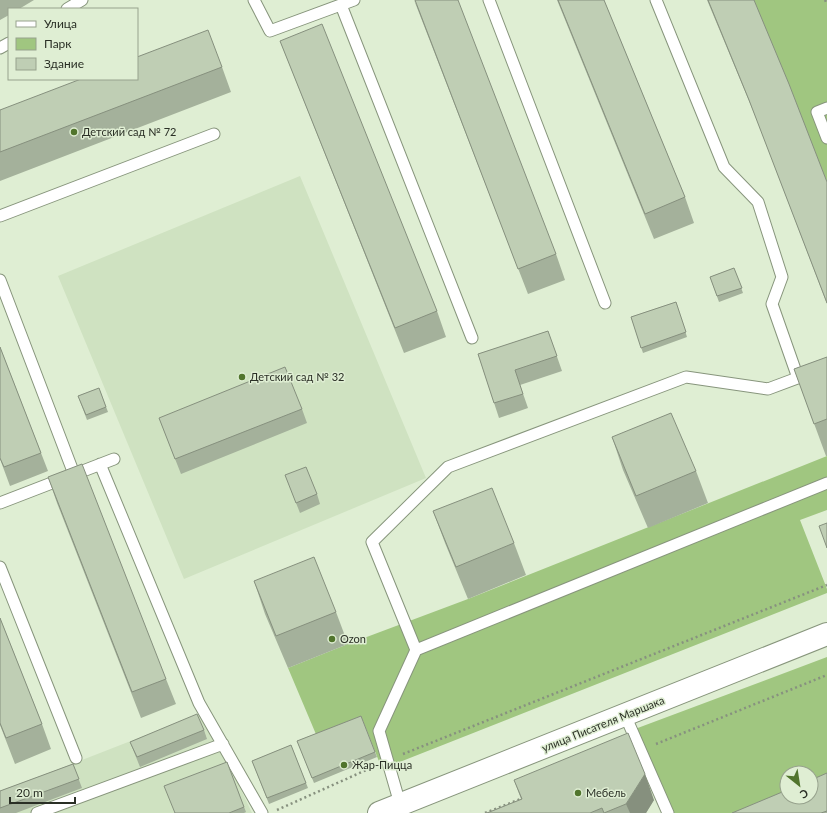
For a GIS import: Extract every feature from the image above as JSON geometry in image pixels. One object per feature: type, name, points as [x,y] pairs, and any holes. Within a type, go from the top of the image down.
[{"type":"street","name":"улица Писателя Маршака","points":[[379,813],[827,634]]},
{"type":"lane","points":[[69,8],[82,0]]},
{"type":"lane","points":[[254,0],[270,31],[354,0]]},
{"type":"lane","points":[[489,0],[605,303]]},
{"type":"lane","points":[[656,0],[724,168],[758,202],[782,277],[772,304],[798,378]]},
{"type":"lane","points":[[341,5],[472,338]]},
{"type":"lane","points":[[827,108],[817,112],[827,138]]},
{"type":"lane","points":[[0,216],[214,134]]},
{"type":"lane","points":[[0,280],[74,474]]},
{"type":"lane","points":[[416,650],[372,542],[448,467],[686,377],[768,389],[827,367]]},
{"type":"lane","points":[[0,503],[114,459]]},
{"type":"lane","points":[[100,464],[199,703],[262,813]]},
{"type":"lane","points":[[400,804],[379,731],[416,650],[827,483]]},
{"type":"lane","points":[[0,567],[76,758]]},
{"type":"lane","points":[[625,715],[668,813]]},
{"type":"lane","points":[[37,813],[223,744]]},
{"type":"path","points":[[825,0],[827,4]]},
{"type":"path","points":[[271,813],[388,760],[827,585]]},
{"type":"shaded area","name":"Детский сад № 32","points":[[300,176],[426,478],[184,579],[58,276]]},
{"type":"shaded area","points":[[200,714],[234,775],[252,813],[0,813],[0,792]]},
{"type":"green space","points":[[753,0],[827,0],[827,184]]},
{"type":"green space","points":[[827,456],[827,510],[800,520],[827,589],[827,593],[382,769],[363,721],[318,739],[288,668],[468,599]]},
{"type":"green space","points":[[827,657],[827,802],[802,813],[663,813],[635,729]]},
{"type":"building","points":[[415,0],[458,0],[556,254],[518,269]]},
{"type":"building","points":[[558,0],[604,0],[685,197],[645,214]]},
{"type":"building","points":[[708,0],[754,0],[789,84],[827,182],[827,303],[749,100]]},
{"type":"building","points":[[322,24],[437,311],[395,328],[280,41]]},
{"type":"building","points":[[208,30],[222,67],[0,152],[0,110],[78,80],[138,80],[138,57]]},
{"type":"building","points":[[734,268],[742,288],[717,296],[710,277]]},
{"type":"building","points":[[676,302],[686,332],[641,348],[631,317]]},
{"type":"building","points":[[548,331],[557,356],[515,370],[523,394],[494,403],[478,354]]},
{"type":"building","points":[[0,347],[41,453],[4,467],[0,458]]},
{"type":"building","points":[[827,357],[827,419],[814,424],[794,369]]},
{"type":"building","points":[[285,367],[302,409],[175,459],[159,418]]},
{"type":"building","points":[[99,388],[106,407],[86,415],[78,396]]},
{"type":"building","points":[[671,413],[696,471],[636,496],[612,437]]},
{"type":"building","points":[[82,464],[166,679],[132,692],[48,477]]},
{"type":"building","points":[[306,467],[317,494],[296,503],[285,475]]},
{"type":"building","points":[[492,488],[514,543],[456,567],[433,511]]},
{"type":"building","points":[[827,523],[827,548],[819,526]]},
{"type":"building","points":[[314,557],[336,612],[276,636],[254,581]]},
{"type":"building","points":[[0,618],[42,724],[6,738],[0,723]]},
{"type":"building","points":[[197,714],[204,730],[137,757],[130,742]]},
{"type":"building","points":[[361,716],[375,752],[312,778],[297,741]]},
{"type":"building","points":[[628,733],[645,774],[626,804],[604,813],[602,808],[590,813],[487,813],[522,799],[514,780]]},
{"type":"building","points":[[291,745],[306,783],[267,798],[252,761]]},
{"type":"building","points":[[227,762],[244,807],[229,813],[175,813],[164,786]]},
{"type":"building","points":[[73,764],[79,779],[0,808],[0,791]]},
{"type":"building","points":[[827,773],[827,811],[821,813],[732,813],[779,793],[779,805],[819,805],[819,776]]},
{"type":"place","name":"Детский сад № 72","points":[[74,132]]},
{"type":"place","name":"Детский сад № 32","points":[[242,377]]},
{"type":"place","name":"Ozon","points":[[332,639]]},
{"type":"place","name":"Жар-Пицца","points":[[344,765]]},
{"type":"place","name":"Мебель","points":[[578,793]]}]
